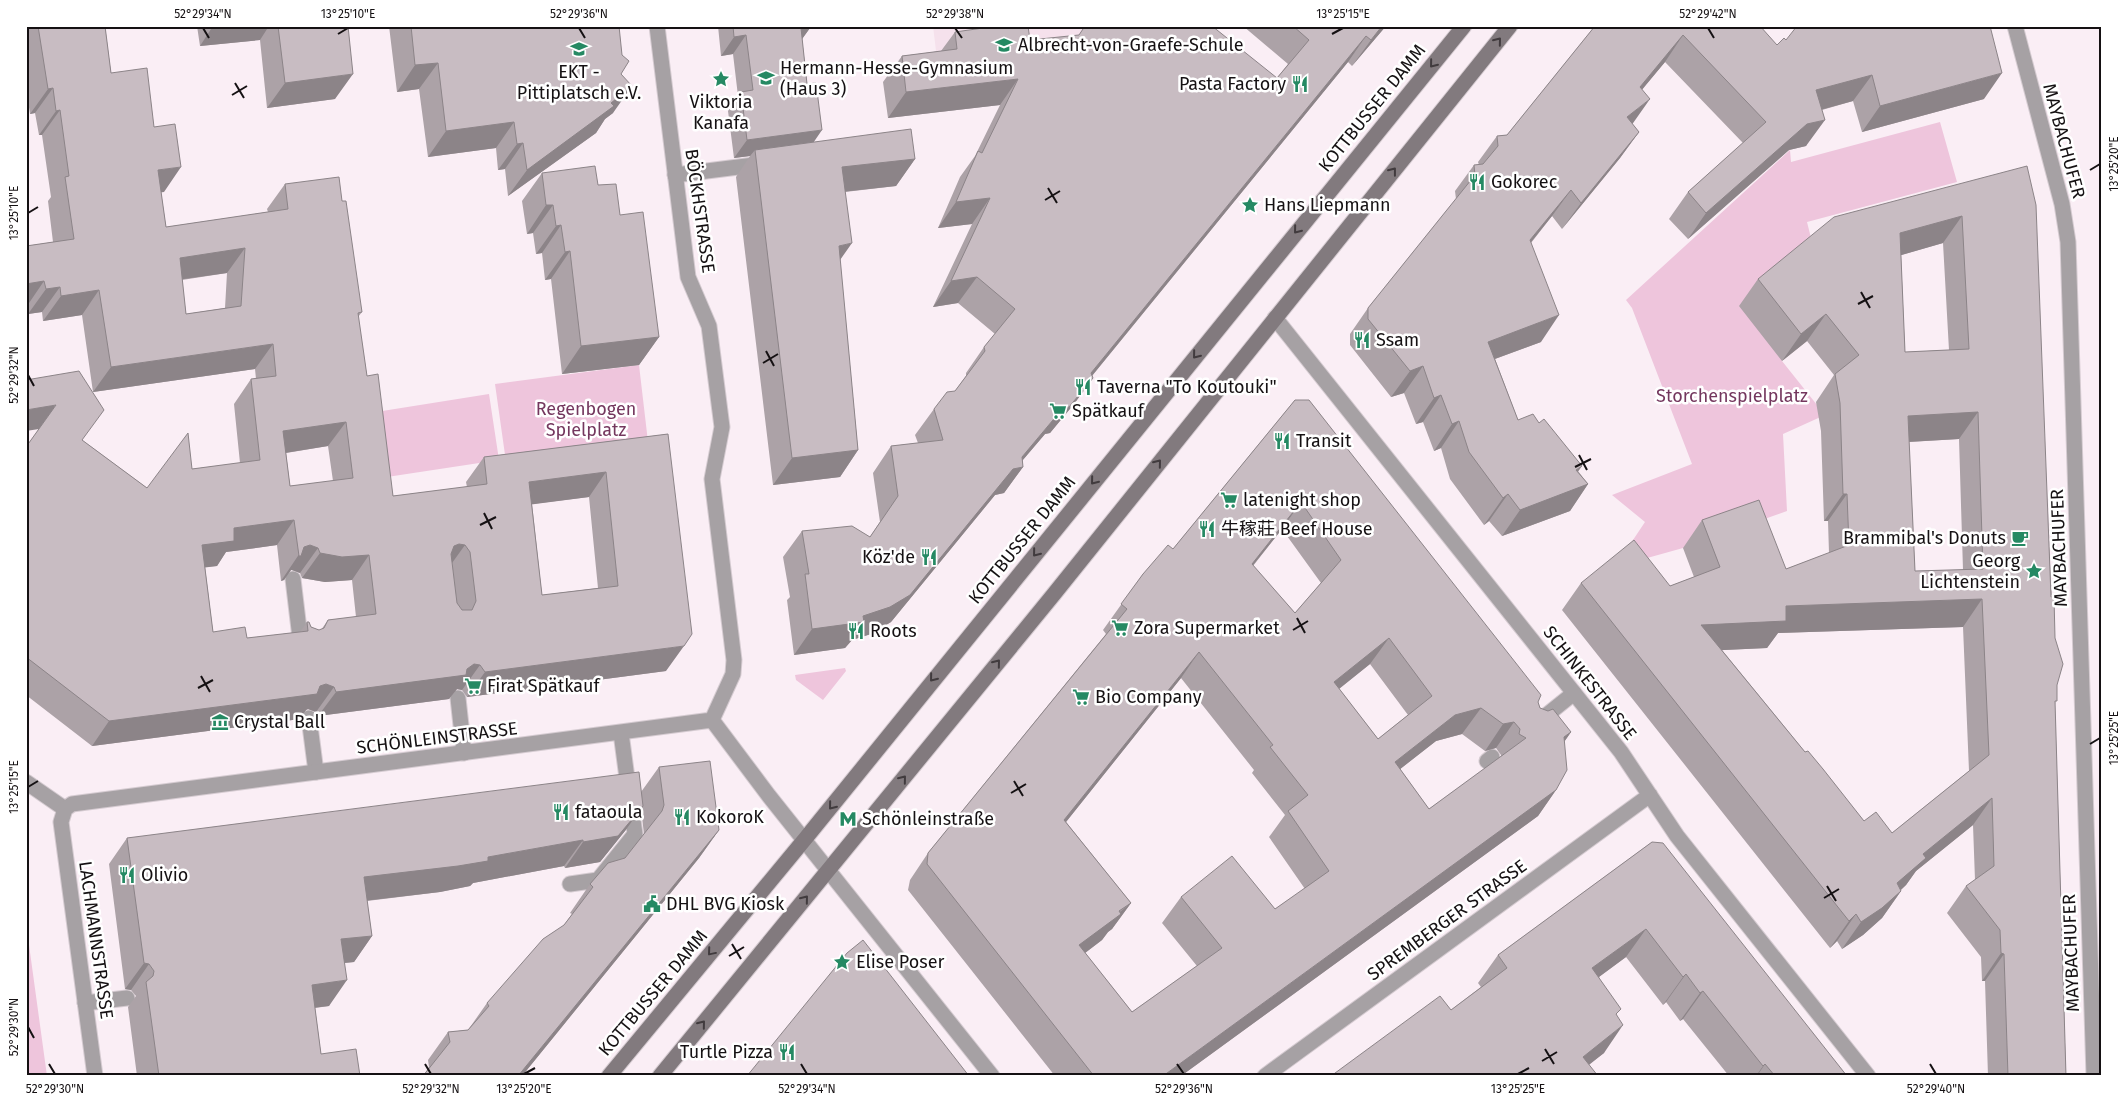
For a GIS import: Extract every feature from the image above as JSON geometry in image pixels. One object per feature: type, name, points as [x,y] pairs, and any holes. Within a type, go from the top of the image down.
[{"type":"main road","name":"KOTTBUSSER DAMM","points":[[609,1076],[805,840],[1464,26]]},
{"type":"main road","points":[[660,1076],[1054,594],[1510,26]]},
{"type":"street","name":"BÖCKHSTRASSE","points":[[657,26],[688,277],[709,326],[722,427],[712,479],[734,660],[733,674],[712,720]]},
{"type":"street","name":"MAYBACHUFER","points":[[2015,26],[2062,204],[2068,242],[2094,1076]]},
{"type":"street","points":[[675,175],[779,162]]},
{"type":"street","name":"SCHINKESTRASSE","points":[[1274,318],[1621,752],[1677,836],[1868,1076]]},
{"type":"street","points":[[293,579],[301,646]]},
{"type":"street","points":[[1529,728],[1574,693]]},
{"type":"street","points":[[458,698],[464,753]]},
{"type":"street","points":[[309,718],[316,772]]},
{"type":"street","points":[[712,720],[992,1076]]},
{"type":"street","name":"SCHÖNLEINSTRASSE","points":[[65,809],[72,804],[712,720]]},
{"type":"street","points":[[570,884],[598,880],[635,834],[620,733]]},
{"type":"street","points":[[26,782],[65,809]]},
{"type":"street","name":"SPREMBERGER STRASSE","points":[[1265,1076],[1650,795]]},
{"type":"street","name":"LACHMANNSTRASSE","points":[[65,809],[61,822],[95,1076]]},
{"type":"street","points":[[86,1002],[127,998]]},
{"type":"shaded area","name":"Albrecht-von-Graefe-Schule","points":[[933,26],[1088,26],[1060,61],[939,76]]},
{"type":"green space","name":"Storchenspielplatz","points":[[1940,122],[1957,182],[1807,222],[1813,246],[1782,361],[1825,415],[1783,434],[1787,511],[1683,548],[1615,567],[1645,522],[1612,495],[1692,464],[1632,308],[1626,300],[1790,150],[1791,162]]},
{"type":"green space","name":"Regenbogen Spielplatz","points":[[639,365],[650,459],[508,476],[495,384]]},
{"type":"green space","points":[[489,394],[499,460],[387,477],[376,412]]},
{"type":"green space","points":[[845,668],[846,671],[823,700],[796,680],[795,675]]},
{"type":"green space","points":[[26,923],[47,1076],[26,1076]]},
{"type":"building","points":[[38,26],[105,26],[111,73],[147,68],[154,127],[175,124],[181,167],[158,170],[166,227],[288,209],[285,184],[339,177],[342,201],[346,201],[362,312],[358,313],[367,376],[378,374],[393,496],[487,484],[484,457],[668,434],[692,634],[684,646],[485,672],[480,665],[474,664],[467,669],[466,675],[336,692],[334,687],[326,684],[320,686],[317,694],[109,721],[26,657],[26,447],[56,405],[26,410],[26,380],[79,371],[104,410],[82,440],[147,488],[188,433],[192,469],[260,460],[251,379],[276,376],[273,344],[111,367],[99,290],[61,296],[60,287],[46,289],[44,281],[26,284],[26,246],[74,239],[65,177],[69,176],[60,110],[56,111],[53,88],[48,89]],"holes":[[[245,248],[241,306],[186,314],[180,258]],[[346,422],[353,478],[290,486],[283,431]],[[606,472],[618,586],[542,595],[529,482]],[[294,520],[299,556],[301,556],[304,547],[310,545],[318,548],[320,553],[342,557],[369,555],[376,614],[328,620],[324,628],[319,630],[311,627],[309,622],[307,622],[308,631],[247,638],[245,627],[213,632],[202,545],[234,541],[234,528]],[[459,544],[465,545],[470,552],[476,601],[472,610],[462,610],[457,603],[451,554],[454,546]]]},
{"type":"building","points":[[278,26],[348,26],[353,74],[285,83]]},
{"type":"building","points":[[411,26],[619,26],[622,55],[629,61],[621,74],[632,86],[611,103],[614,106],[527,170],[523,143],[517,144],[514,122],[446,131],[438,63],[415,65]]},
{"type":"building","points":[[733,26],[810,26],[810,28],[801,28],[807,84],[816,83],[822,130],[747,140],[741,92],[753,90],[746,35],[734,37]]},
{"type":"building","points":[[997,26],[1028,26],[1030,40],[1079,35],[1085,26],[1212,26],[1277,78],[1309,40],[1293,26],[1382,26],[1371,40],[1366,36],[1091,373],[1093,378],[1069,407],[1063,408],[1022,457],[1023,467],[1013,469],[910,595],[890,607],[863,616],[864,622],[812,629],[805,574],[809,574],[802,531],[852,526],[870,537],[898,496],[891,446],[943,440],[934,409],[947,392],[955,391],[985,351],[984,347],[1015,309],[977,277],[951,281],[990,198],[956,202],[978,151],[982,153],[1018,79],[906,92],[902,56],[957,49],[955,32]]},
{"type":"building","points":[[1595,26],[1760,26],[1777,45],[1784,38],[1786,40],[1797,26],[1990,26],[2002,73],[1880,106],[1872,75],[1816,90],[1825,120],[1807,124],[1706,213],[1688,192],[1766,122],[1683,35],[1640,87],[1650,99],[1627,117],[1639,132],[1581,203],[1571,190],[1530,240],[1559,315],[1488,342],[1518,420],[1533,414],[1539,423],[1544,419],[1582,466],[1576,470],[1588,484],[1520,510],[1508,494],[1503,498],[1469,452],[1459,421],[1452,424],[1441,395],[1434,398],[1423,366],[1410,371],[1368,319],[1368,308],[1475,175],[1474,165],[1483,164],[1498,146],[1497,136],[1507,135]]},
{"type":"building","points":[[911,129],[915,159],[842,167],[852,243],[839,246],[858,450],[792,458],[755,150]]},
{"type":"building","points":[[595,166],[598,185],[616,184],[620,215],[643,212],[659,337],[581,346],[570,251],[565,252],[561,225],[556,226],[553,205],[546,205],[542,173]]},
{"type":"building","points":[[2027,166],[2036,205],[2051,597],[2054,597],[2055,638],[2063,664],[2057,685],[2057,701],[2055,701],[2066,1076],[2008,1076],[2004,954],[2001,953],[2000,930],[1966,886],[1994,866],[1992,798],[1923,854],[1926,858],[1897,883],[1901,891],[1882,908],[1861,922],[1856,914],[1849,921],[1581,583],[1634,540],[1670,586],[1720,567],[1702,520],[1759,500],[1786,569],[1849,545],[1847,494],[1843,494],[1840,403],[1835,374],[1859,355],[1826,314],[1801,334],[1758,279],[1834,217]],"holes":[[[1962,216],[1969,349],[1905,352],[1900,233]],[[1978,412],[1983,569],[1915,571],[1908,416]],[[1982,599],[1989,755],[1892,833],[1876,812],[1864,821],[1823,769],[1808,751],[1805,752],[1701,625],[1786,621],[1786,606]]]},
{"type":"building","points":[[1295,400],[1309,400],[1541,695],[1538,702],[1540,708],[1548,711],[1553,709],[1571,732],[1564,737],[1567,770],[1556,790],[1163,1076],[1094,1076],[927,864],[928,853],[1127,609],[1121,604],[1143,574],[1168,545],[1173,549]],"holes":[[[1301,502],[1341,560],[1295,613],[1252,564]],[[1389,638],[1432,696],[1378,739],[1334,682]],[[1199,652],[1273,745],[1270,747],[1308,795],[1288,811],[1329,871],[1275,909],[1232,856],[1181,897],[1222,948],[1132,1012],[1079,945],[1121,914],[1119,911],[1131,903],[1064,820]],[[1481,708],[1503,724],[1514,722],[1520,729],[1519,734],[1526,738],[1429,809],[1395,762],[1455,715]]]},
{"type":"building","points":[[710,761],[719,830],[518,1076],[423,1076],[450,1042],[448,1032],[468,1030],[489,1006],[487,1003],[543,939],[564,925],[593,887],[590,884],[608,863],[625,858],[662,811],[664,805],[659,767]]},
{"type":"building","points":[[639,772],[643,806],[618,836],[583,842],[583,840],[488,857],[488,861],[458,866],[364,877],[372,936],[341,939],[347,980],[312,985],[321,1054],[356,1049],[360,1076],[159,1076],[146,982],[153,976],[154,971],[149,964],[144,963],[127,838]]},
{"type":"building","points":[[1652,842],[1663,843],[1847,1076],[1775,1076],[1765,1064],[1763,1066],[1703,991],[1700,993],[1686,974],[1683,977],[1646,929],[1592,968],[1621,1009],[1616,1014],[1623,1025],[1583,1057],[1598,1076],[1331,1076],[1440,996],[1451,1010],[1507,968],[1498,955]]},
{"type":"building","points":[[863,940],[969,1076],[747,1076],[847,953]]},
{"type":"place","name":"Albrecht-von-Graefe-Schule","points":[[1004,45]]},
{"type":"place","name":"EKT - Pittiplatsch e.V.","points":[[579,49]]},
{"type":"place","name":"Hermann-Hesse-Gymnasium (Haus 3)","points":[[766,78]]},
{"type":"place","name":"Viktoria Kanafa","points":[[721,79]]},
{"type":"place","name":"Pasta Factory","points":[[1300,84]]},
{"type":"place","name":"Gokorec","points":[[1477,182]]},
{"type":"place","name":"Hans Liepmann","points":[[1250,205]]},
{"type":"place","name":"Ssam","points":[[1362,340]]},
{"type":"place","name":"Taverna \"To Koutouki\"","points":[[1083,387]]},
{"type":"place","name":"Spätkauf","points":[[1058,411]]},
{"type":"place","name":"Transit","points":[[1282,441]]},
{"type":"place","name":"latenight shop","points":[[1229,500]]},
{"type":"place","name":"牛稼莊 Beef House","points":[[1207,529]]},
{"type":"place","name":"Brammibal's Donuts","points":[[2020,538]]},
{"type":"place","name":"Köz'de","points":[[929,557]]},
{"type":"place","name":"Georg Lichtenstein","points":[[2034,571]]},
{"type":"place","name":"Zora Supermarket","points":[[1120,628]]},
{"type":"place","name":"Roots","points":[[856,631]]},
{"type":"place","name":"Firat Spätkauf","points":[[473,686]]},
{"type":"place","name":"Bio Company","points":[[1081,697]]},
{"type":"place","name":"Crystal Ball","points":[[220,722]]},
{"type":"place","name":"fataoula","points":[[561,812]]},
{"type":"place","name":"KokoroK","points":[[682,817]]},
{"type":"place","name":"Schönleinstraße","points":[[848,819]]},
{"type":"place","name":"Olivio","points":[[127,875]]},
{"type":"place","name":"DHL BVG Kiosk","points":[[652,904]]},
{"type":"place","name":"Elise Poser","points":[[842,962]]},
{"type":"place","name":"Turtle Pizza","points":[[787,1052]]}]
